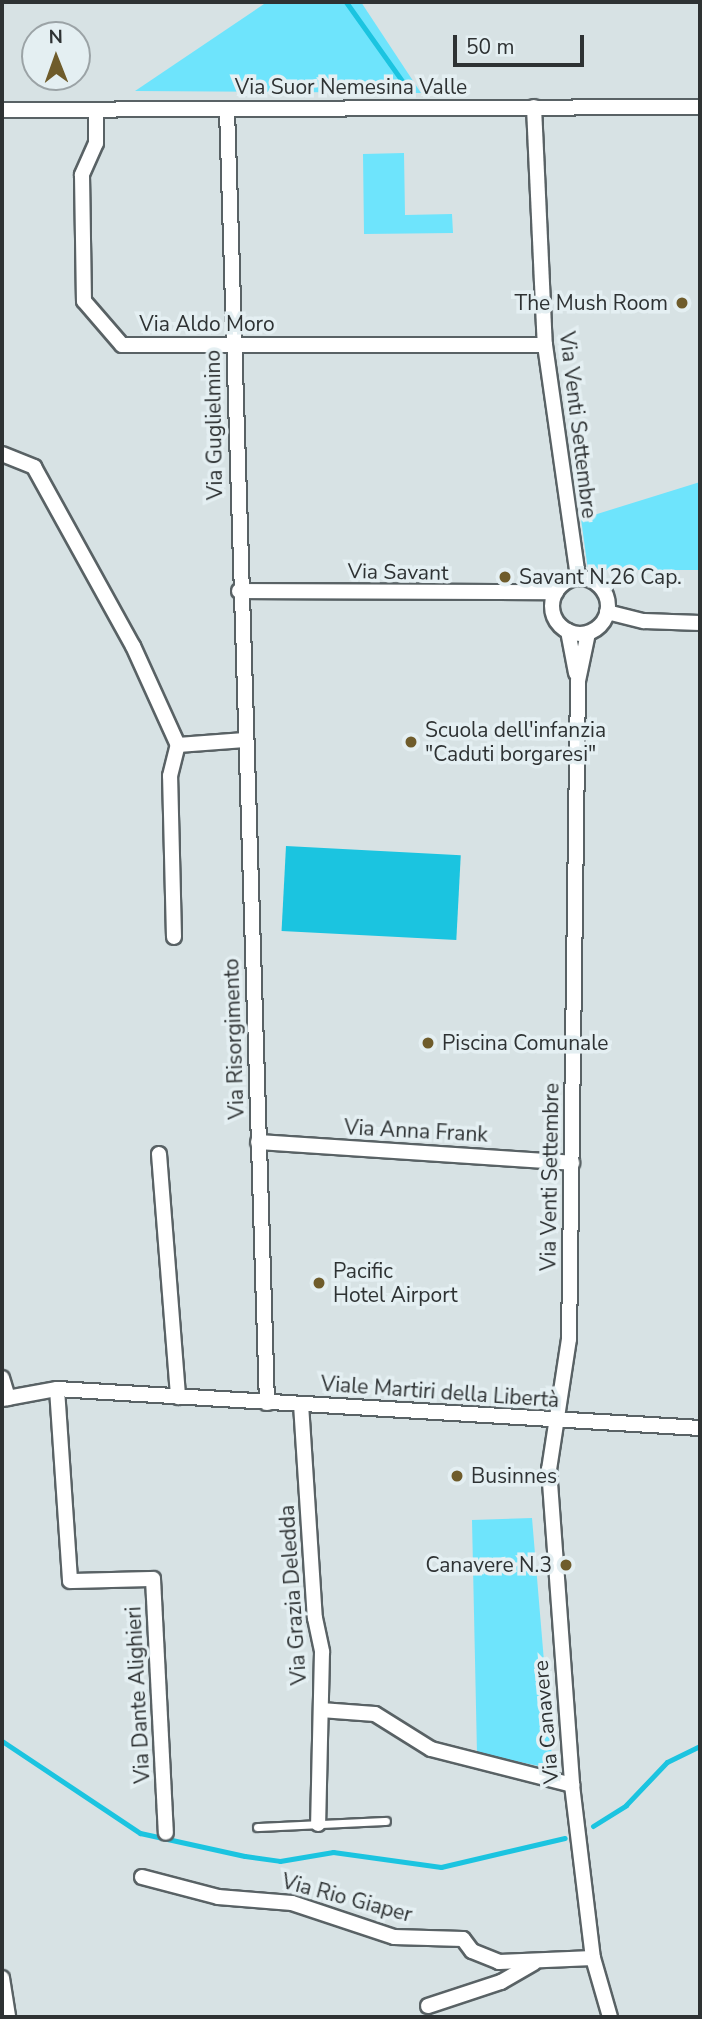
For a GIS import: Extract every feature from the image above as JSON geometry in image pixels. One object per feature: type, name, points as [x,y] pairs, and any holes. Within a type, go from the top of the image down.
[{"type":"street","name":"Via Venti Settembre","points":[[534,107],[545,345],[579,578]]},
{"type":"street","name":"Via Suor Nemesina Valle","points":[[2,110],[700,107]]},
{"type":"street","name":"Via Guglielmino","points":[[228,109],[245,740]]},
{"type":"street","name":"Via Aldo Moro","points":[[96,110],[96,143],[82,175],[84,301],[122,345],[545,345]]},
{"type":"street","points":[[2,454],[34,467],[133,646],[178,745],[170,776],[174,937]]},
{"type":"street","points":[[579,578],[601,588],[607,612],[599,626],[588,633],[568,631],[552,610],[556,592],[579,578]]},
{"type":"street","name":"Via Savant","points":[[239,591],[556,592]]},
{"type":"street","points":[[607,612],[644,621],[700,623]]},
{"type":"street","name":"Via Venti Settembre","points":[[568,631],[578,681]]},
{"type":"street","name":"Via Venti Settembre","points":[[559,1422],[569,1339],[578,681],[588,633]]},
{"type":"street","points":[[178,745],[245,740]]},
{"type":"street","name":"Via Risorgimento","points":[[245,740],[267,1403]]},
{"type":"street","name":"Via Anna Frank","points":[[258,1142],[572,1163]]},
{"type":"street","points":[[159,1154],[178,1397]]},
{"type":"street","points":[[2,1378],[5,1398]]},
{"type":"street","name":"Viale Martiri della Libertà","points":[[5,1398],[57,1389],[559,1422],[700,1428]]},
{"type":"street","name":"Via Dante Alighieri","points":[[57,1389],[70,1581],[153,1579],[166,1833]]},
{"type":"street","name":"Via Grazia Deledda","points":[[301,1404],[315,1618],[322,1652],[318,1824]]},
{"type":"street","name":"Via Canavere","points":[[559,1422],[550,1445],[549,1469],[572,1785],[593,1958],[610,2017]]},
{"type":"street","points":[[321,1710],[375,1714],[431,1749],[572,1785]]},
{"type":"street","name":"Via Rio Giaper","points":[[142,1877],[218,1897],[292,1903],[394,1937],[463,1939],[472,1951],[499,1962],[535,1963],[593,1958]]},
{"type":"street","name":"Via Rio Giaper","points":[[428,2006],[501,1982],[535,1963]]},
{"type":"street","points":[[2,1978],[8,2017]]},
{"type":"lane","points":[[257,1827],[386,1821]]},
{"type":"shaded area","points":[[267,2],[361,2],[421,93],[135,91]]},
{"type":"shaded area","points":[[404,153],[405,215],[452,214],[453,233],[364,234],[363,154]]},
{"type":"shaded area","points":[[700,482],[700,570],[588,570],[581,519]]},
{"type":"shaded area","points":[[286,846],[461,855],[456,940],[282,931]]},
{"type":"shaded area","points":[[532,1518],[553,1769],[477,1753],[472,1520]]},
{"type":"waterway","points":[[346,2],[405,85]]},
{"type":"waterway","points":[[2,1741],[140,1833],[245,1856],[280,1861],[333,1852],[441,1867],[565,1838]]},
{"type":"waterway","points":[[593,1826],[626,1805],[667,1762],[700,1746]]},
{"type":"place","name":"The Mush Room","points":[[682,303]]},
{"type":"place","name":"Savant N.26 Cap.","points":[[505,577]]},
{"type":"place","name":"Scuola dell'infanzia \"Caduti borgaresi\"","points":[[411,742]]},
{"type":"place","name":"Piscina Comunale","points":[[428,1043]]},
{"type":"place","name":"Pacific Hotel Airport","points":[[319,1283]]},
{"type":"place","name":"Businnes","points":[[457,1476]]},
{"type":"place","name":"Canavere N.3","points":[[566,1565]]}]
